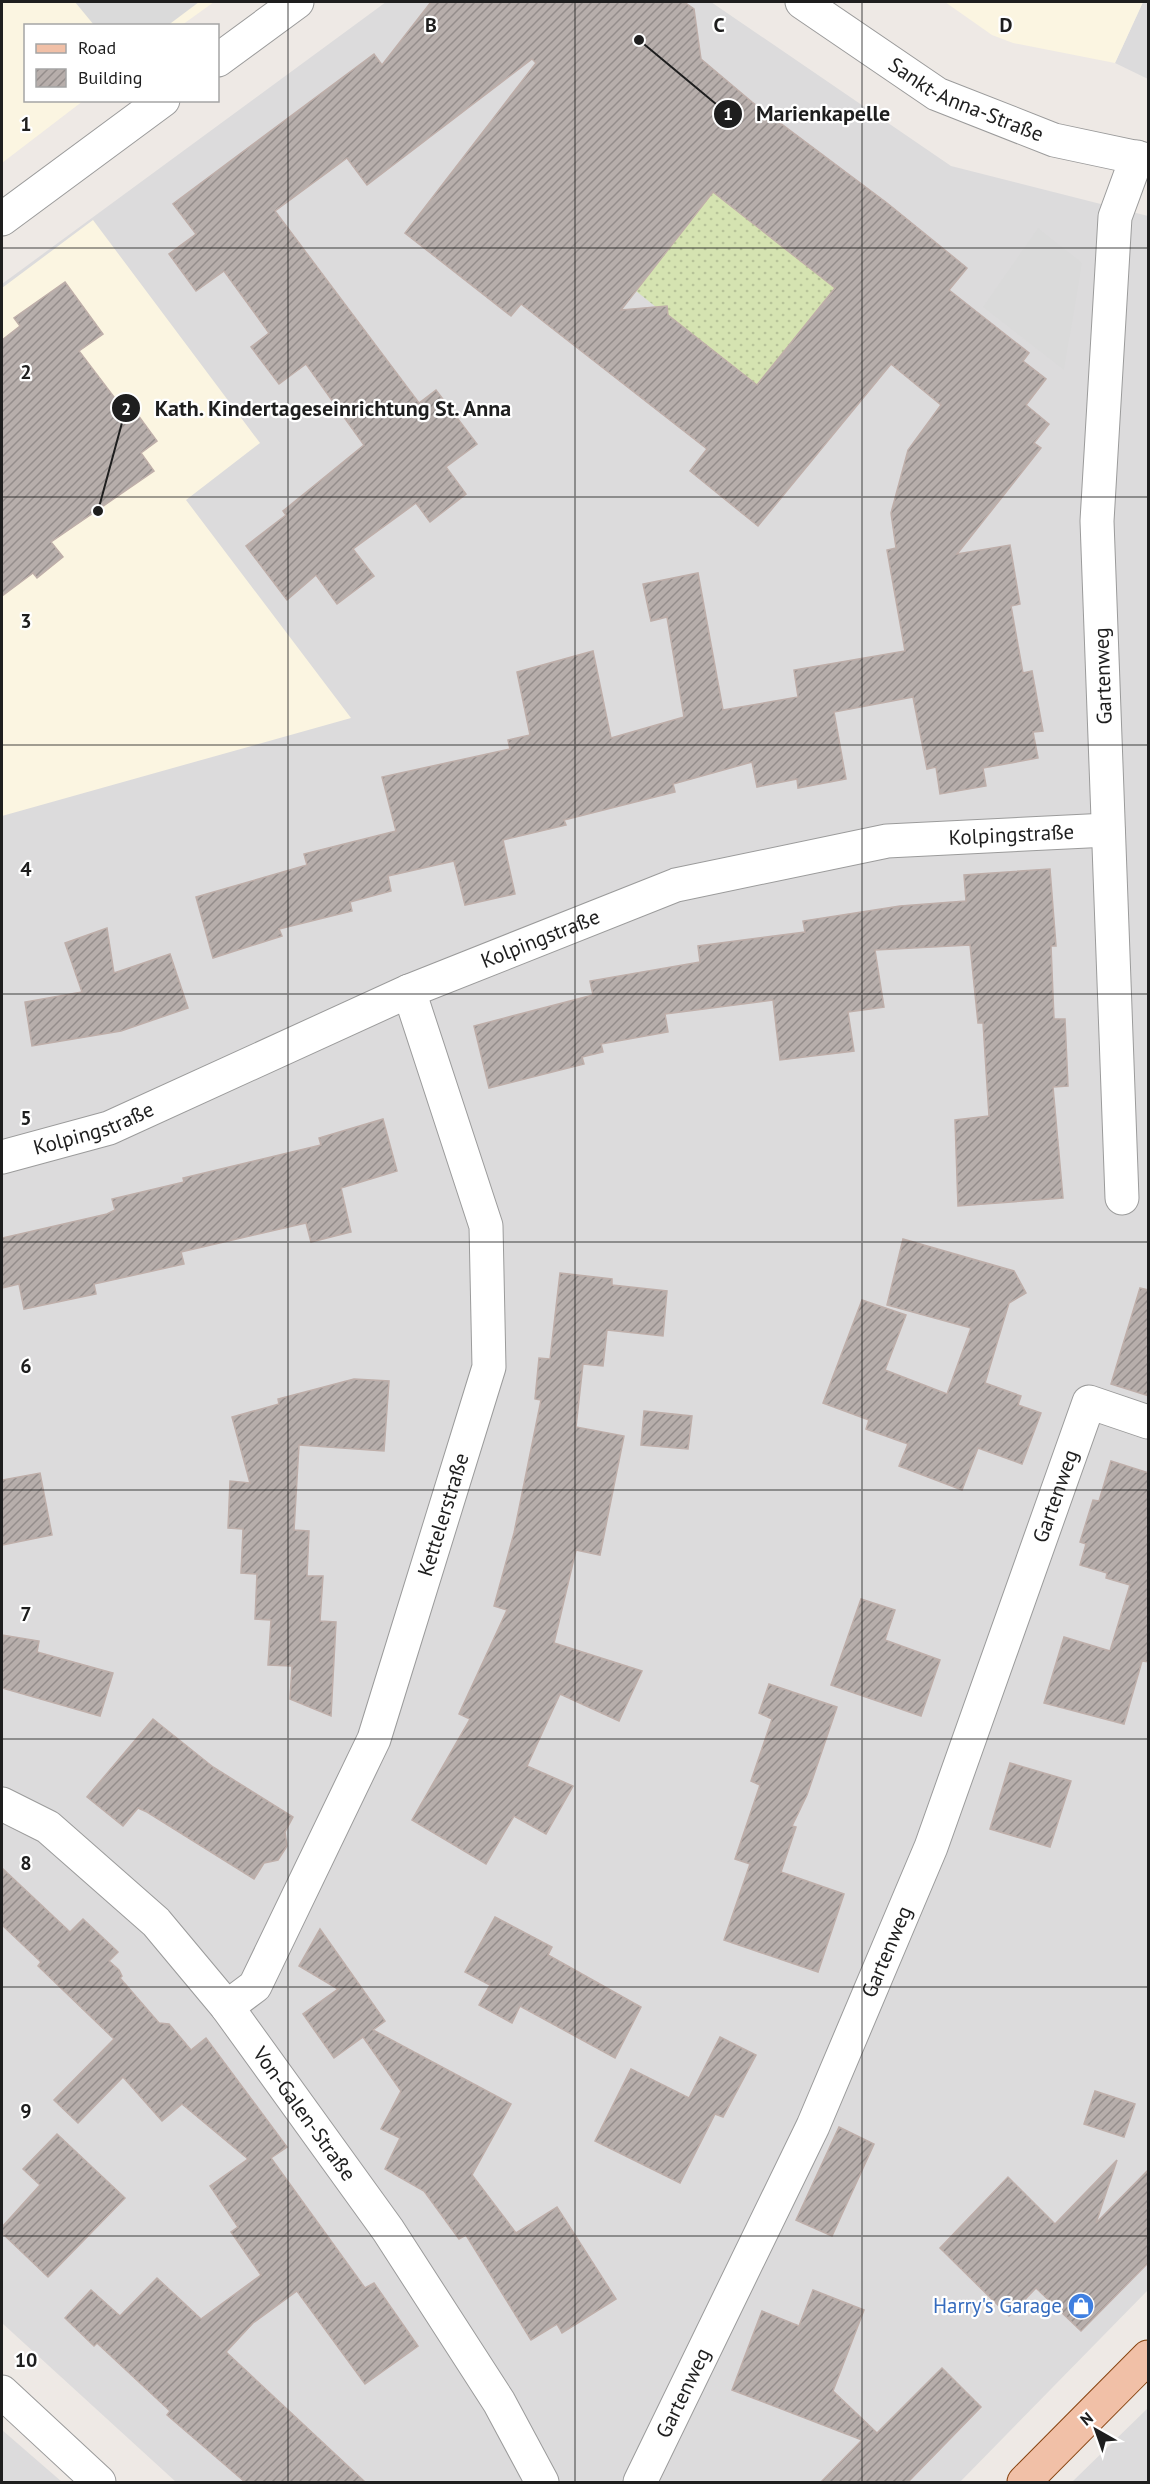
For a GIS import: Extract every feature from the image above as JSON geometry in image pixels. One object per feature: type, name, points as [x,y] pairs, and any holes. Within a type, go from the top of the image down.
[{"type":"main road","points":[[1024,2482],[1149,2357]]},
{"type":"street","points":[[219,59],[297,2]]},
{"type":"street","name":"Sankt-Anna-Straße","points":[[802,2],[937,94],[1054,140],[1143,159]]},
{"type":"street","points":[[2,219],[160,102]]},
{"type":"street","name":"Gartenweg","points":[[1122,1198],[1097,521],[1115,217],[1143,159]]},
{"type":"street","name":"Kolpingstraße","points":[[2,1157],[109,1128],[409,991],[676,885],[887,841],[1108,830]]},
{"type":"street","name":"Kettelerstraße","points":[[227,2007],[255,1986],[374,1739],[489,1367],[486,1226],[409,991]]},
{"type":"street","name":"Gartenweg","points":[[640,2482],[813,2126],[931,1847],[1089,1402],[1149,1422]]},
{"type":"street","name":"Von-Galen-Straße","points":[[2,1804],[48,1827],[156,1922],[227,2007],[388,2230],[499,2402],[542,2482]]},
{"type":"street","points":[[2,2392],[99,2482]]},
{"type":"shaded area","points":[[2,2],[214,2],[183,24],[24,24],[24,102],[82,102],[2,163]]},
{"type":"shaded area","points":[[75,2],[199,2],[170,24],[93,24]]},
{"type":"shaded area","points":[[386,2],[711,2],[951,166],[1148,216],[1148,2290],[960,2482],[176,2482],[2,2323],[2,284]]},
{"type":"shaded area","points":[[945,2],[1143,2],[1115,63],[1013,43],[992,35]]},
{"type":"shaded area","points":[[1143,2],[1148,2],[1148,79],[1115,63]]},
{"type":"shaded area","points":[[93,220],[260,443],[186,500],[351,718],[2,816],[2,288]]},
{"type":"shaded area","points":[[1038,228],[1082,263],[1064,370],[983,307]]},
{"type":"shaded area","points":[[1148,2408],[1148,2482],[1072,2482]]},
{"type":"shaded area","points":[[2,2430],[62,2482],[2,2482]]},
{"type":"green space","points":[[714,191],[835,288],[743,402],[668,315],[667,306],[656,307],[636,291]]},
{"type":"building","points":[[431,2],[684,2],[694,9],[701,59],[752,102],[887,203],[967,268],[949,290],[1029,353],[1023,361],[1046,379],[1026,405],[1049,424],[1034,443],[1041,448],[957,554],[1010,545],[1020,604],[1011,606],[1023,673],[1032,671],[1043,731],[1033,732],[1038,758],[983,768],[986,786],[940,794],[936,767],[927,769],[913,697],[834,712],[846,779],[798,788],[797,779],[757,787],[752,762],[673,784],[675,792],[564,820],[566,825],[503,840],[515,894],[465,905],[454,861],[388,876],[391,891],[350,902],[352,911],[279,929],[282,936],[213,958],[196,897],[307,865],[304,854],[396,831],[382,777],[510,749],[508,740],[530,735],[517,672],[593,651],[611,738],[684,717],[667,617],[651,621],[643,584],[698,573],[723,710],[798,697],[794,670],[905,651],[887,550],[896,548],[891,513],[908,450],[941,405],[891,364],[758,526],[690,471],[707,449],[521,304],[511,316],[405,233],[536,63],[532,59],[367,185],[347,158],[275,211],[419,403],[436,390],[477,444],[446,467],[466,494],[430,522],[416,503],[353,549],[374,576],[337,604],[316,575],[287,600],[246,546],[286,515],[283,511],[364,445],[306,364],[279,384],[251,347],[269,333],[224,271],[196,291],[169,254],[196,234],[173,204],[374,54],[382,65]],"holes":[[[713,192],[835,288],[757,385],[668,315],[667,306],[621,310]]]},
{"type":"building","points":[[65,282],[103,334],[79,351],[120,405],[127,400],[157,441],[141,453],[154,471],[51,542],[63,557],[37,578],[33,573],[2,596],[2,340],[20,326],[14,318]]},
{"type":"building","points":[[1050,869],[1056,946],[1051,946],[1054,1019],[1065,1019],[1068,1086],[1053,1087],[1063,1198],[958,1206],[955,1120],[989,1116],[983,1023],[978,1023],[970,945],[875,950],[884,1007],[848,1012],[854,1051],[780,1060],[773,1000],[665,1014],[668,1032],[601,1044],[603,1052],[582,1057],[584,1064],[489,1088],[474,1026],[593,995],[590,981],[700,962],[698,946],[805,932],[803,921],[900,906],[966,901],[964,875]]},
{"type":"building","points":[[107,928],[114,973],[170,954],[188,1008],[121,1031],[32,1046],[25,1002],[82,992],[65,943]]},
{"type":"building","points":[[383,1119],[397,1171],[341,1188],[351,1232],[311,1242],[306,1223],[181,1252],[184,1264],[94,1284],[96,1294],[24,1309],[19,1284],[2,1288],[2,1238],[107,1214],[115,1210],[112,1199],[184,1182],[183,1178],[321,1145],[319,1138]]},
{"type":"building","points":[[903,1239],[1014,1271],[1026,1293],[1009,1303],[985,1383],[1021,1396],[1018,1405],[1041,1413],[1022,1464],[978,1448],[962,1490],[899,1466],[908,1444],[866,1429],[869,1420],[823,1403],[862,1300],[906,1315],[885,1370],[947,1394],[971,1328],[887,1305]]},
{"type":"building","points":[[560,1273],[612,1279],[612,1285],[667,1291],[663,1336],[607,1330],[603,1366],[583,1364],[576,1427],[624,1436],[600,1555],[576,1550],[554,1643],[642,1671],[619,1721],[560,1694],[527,1766],[573,1786],[546,1834],[514,1816],[486,1864],[412,1820],[470,1719],[459,1714],[507,1610],[494,1606],[514,1533],[541,1400],[535,1399],[539,1358],[550,1359]]},
{"type":"building","points":[[1140,1288],[1149,1290],[1149,1396],[1111,1384]]},
{"type":"building","points":[[354,1379],[389,1381],[384,1451],[299,1445],[294,1530],[309,1531],[307,1576],[323,1576],[320,1621],[336,1622],[331,1716],[290,1699],[292,1666],[268,1665],[271,1620],[255,1619],[257,1574],[241,1573],[243,1529],[228,1528],[230,1481],[250,1483],[232,1417],[279,1404],[278,1399]]},
{"type":"building","points":[[644,1411],[692,1416],[688,1449],[641,1445]]},
{"type":"building","points":[[1111,1461],[1149,1473],[1149,1662],[1142,1661],[1124,1724],[1044,1703],[1064,1637],[1110,1651],[1130,1585],[1106,1578],[1107,1573],[1080,1565],[1086,1544],[1080,1542],[1093,1500],[1099,1501]]},
{"type":"building","points":[[40,1473],[52,1535],[2,1545],[2,1480]]},
{"type":"building","points":[[861,1599],[895,1610],[885,1640],[940,1660],[921,1716],[831,1685]]},
{"type":"building","points":[[2,1635],[39,1641],[37,1652],[113,1673],[100,1716],[2,1688]]},
{"type":"building","points":[[769,1684],[837,1707],[807,1795],[792,1826],[796,1827],[781,1872],[844,1894],[818,1972],[724,1940],[750,1864],[735,1859],[760,1785],[751,1781],[772,1719],[759,1713]]},
{"type":"building","points":[[153,1719],[213,1767],[293,1817],[285,1832],[287,1846],[278,1860],[264,1863],[254,1879],[147,1812],[138,1808],[123,1826],[87,1797]]},
{"type":"building","points":[[1010,1763],[1071,1781],[1050,1847],[990,1829]]},
{"type":"building","points":[[2,1868],[70,1932],[83,1919],[118,1952],[109,1961],[119,1970],[122,1976],[120,1978],[159,2023],[169,2024],[191,2050],[206,2038],[287,2147],[271,2158],[365,2288],[374,2283],[418,2346],[365,2384],[297,2291],[253,2323],[226,2352],[365,2482],[245,2482],[167,2415],[170,2411],[97,2343],[94,2346],[65,2318],[91,2290],[120,2316],[157,2278],[201,2319],[261,2275],[231,2232],[238,2227],[210,2186],[248,2159],[182,2104],[162,2121],[123,2077],[78,2123],[54,2100],[114,2039],[38,1966],[41,1962],[2,1925]]},
{"type":"building","points":[[495,1917],[552,1947],[548,1955],[641,2007],[615,2058],[520,2006],[512,2023],[479,2005],[490,1985],[465,1972]]},
{"type":"building","points":[[320,1929],[385,2021],[373,2030],[511,2104],[472,2175],[516,2233],[557,2207],[616,2299],[562,2333],[557,2324],[531,2340],[466,2235],[459,2239],[424,2191],[385,2169],[400,2138],[381,2129],[401,2091],[363,2037],[334,2058],[303,2014],[338,1989],[299,1966]]},
{"type":"building","points":[[720,2037],[756,2055],[723,2117],[715,2114],[680,2183],[595,2141],[631,2069],[689,2098]]},
{"type":"building","points":[[1095,2091],[1135,2104],[1124,2137],[1084,2124]]},
{"type":"building","points":[[839,2127],[874,2144],[832,2236],[796,2220]]},
{"type":"building","points":[[57,2134],[125,2198],[48,2277],[2,2233],[2,2227],[40,2185],[23,2169]]},
{"type":"building","points":[[1117,2160],[1096,2223],[1149,2169],[1149,2262],[1081,2331],[1036,2288],[1009,2316],[940,2248],[1008,2177],[1055,2224]]},
{"type":"building","points":[[813,2290],[864,2310],[833,2391],[877,2433],[942,2368],[981,2407],[908,2482],[821,2482],[862,2440],[732,2390],[762,2311],[799,2326]]},
{"type":"place","name":"Marienkapelle","points":[[639,40]]},
{"type":"place","name":"Kath. Kindertageseinrichtung St. Anna","points":[[98,511]]},
{"type":"place","name":"Harry's Garage","points":[[1081,2306]]}]
